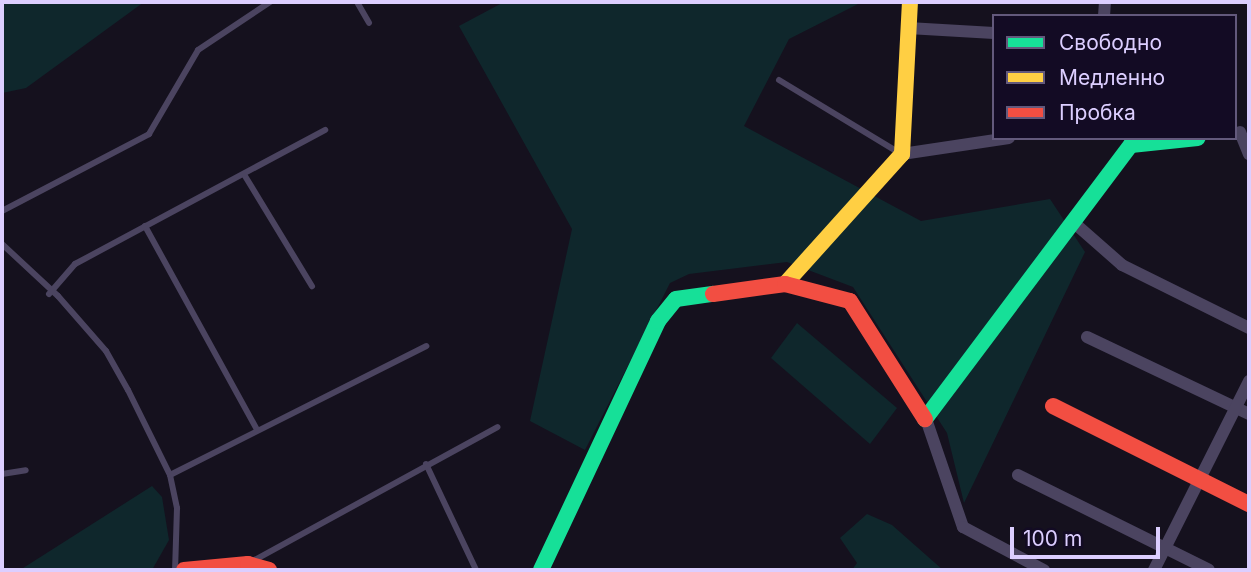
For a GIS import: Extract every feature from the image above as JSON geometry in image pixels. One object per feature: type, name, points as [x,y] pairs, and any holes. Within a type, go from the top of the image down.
[{"type":"street","points":[[785,284],[902,154],[910,2]]},
{"type":"street","points":[[908,28],[992,33]]},
{"type":"street","points":[[1242,131],[1249,154]]},
{"type":"street","points":[[902,154],[996,140]]},
{"type":"street","points":[[927,422],[1072,221],[1131,145],[1179,140]]},
{"type":"street","points":[[1072,221],[1122,265],[1249,328]]},
{"type":"street","points":[[541,570],[658,321],[676,299],[785,284],[850,301],[927,422],[963,527],[1044,570]]},
{"type":"street","points":[[1087,337],[1249,414]]},
{"type":"street","points":[[1154,570],[1249,382]]},
{"type":"street","points":[[1053,406],[1249,504]]},
{"type":"street","points":[[1018,475],[1209,570]]},
{"type":"street","points":[[184,570],[248,564],[269,570]]},
{"type":"lane","points":[[2,211],[149,134],[198,50],[270,2]]},
{"type":"lane","points":[[357,2],[369,23]]},
{"type":"lane","points":[[779,80],[902,154]]},
{"type":"lane","points":[[49,294],[75,264],[245,176],[325,130]]},
{"type":"lane","points":[[245,176],[312,286]]},
{"type":"lane","points":[[145,226],[257,430]]},
{"type":"lane","points":[[2,244],[49,294],[58,296],[106,351],[170,475],[177,508],[175,570]]},
{"type":"lane","points":[[170,475],[426,346]]},
{"type":"lane","points":[[248,564],[426,464],[498,427]]},
{"type":"lane","points":[[426,464],[476,570]]},
{"type":"lane","points":[[2,474],[26,470]]},
{"type":"green space","points":[[2,2],[144,2],[26,88],[2,93]]},
{"type":"green space","points":[[504,2],[862,2],[789,39],[744,126],[921,221],[1050,199],[1085,252],[964,503],[947,433],[853,287],[787,262],[689,274],[670,283],[585,450],[530,421],[572,229],[459,26]]},
{"type":"green space","points":[[797,323],[897,408],[870,444],[771,358]]},
{"type":"green space","points":[[152,486],[162,497],[169,540],[152,570],[20,570]]},
{"type":"green space","points":[[867,514],[892,525],[943,570],[852,570],[857,563],[840,538]]},
{"type":"traffic: fast","points":[[925,419],[1131,145],[1179,140]]},
{"type":"traffic: fast","points":[[541,570],[658,321],[676,299],[713,294]]},
{"type":"traffic: slow","points":[[785,284],[902,154],[910,2]]},
{"type":"traffic: jam","points":[[713,294],[785,284],[850,301],[925,419]]},
{"type":"traffic: jam","points":[[1053,406],[1249,504]]},
{"type":"traffic: jam","points":[[184,570],[248,564],[269,570]]}]
